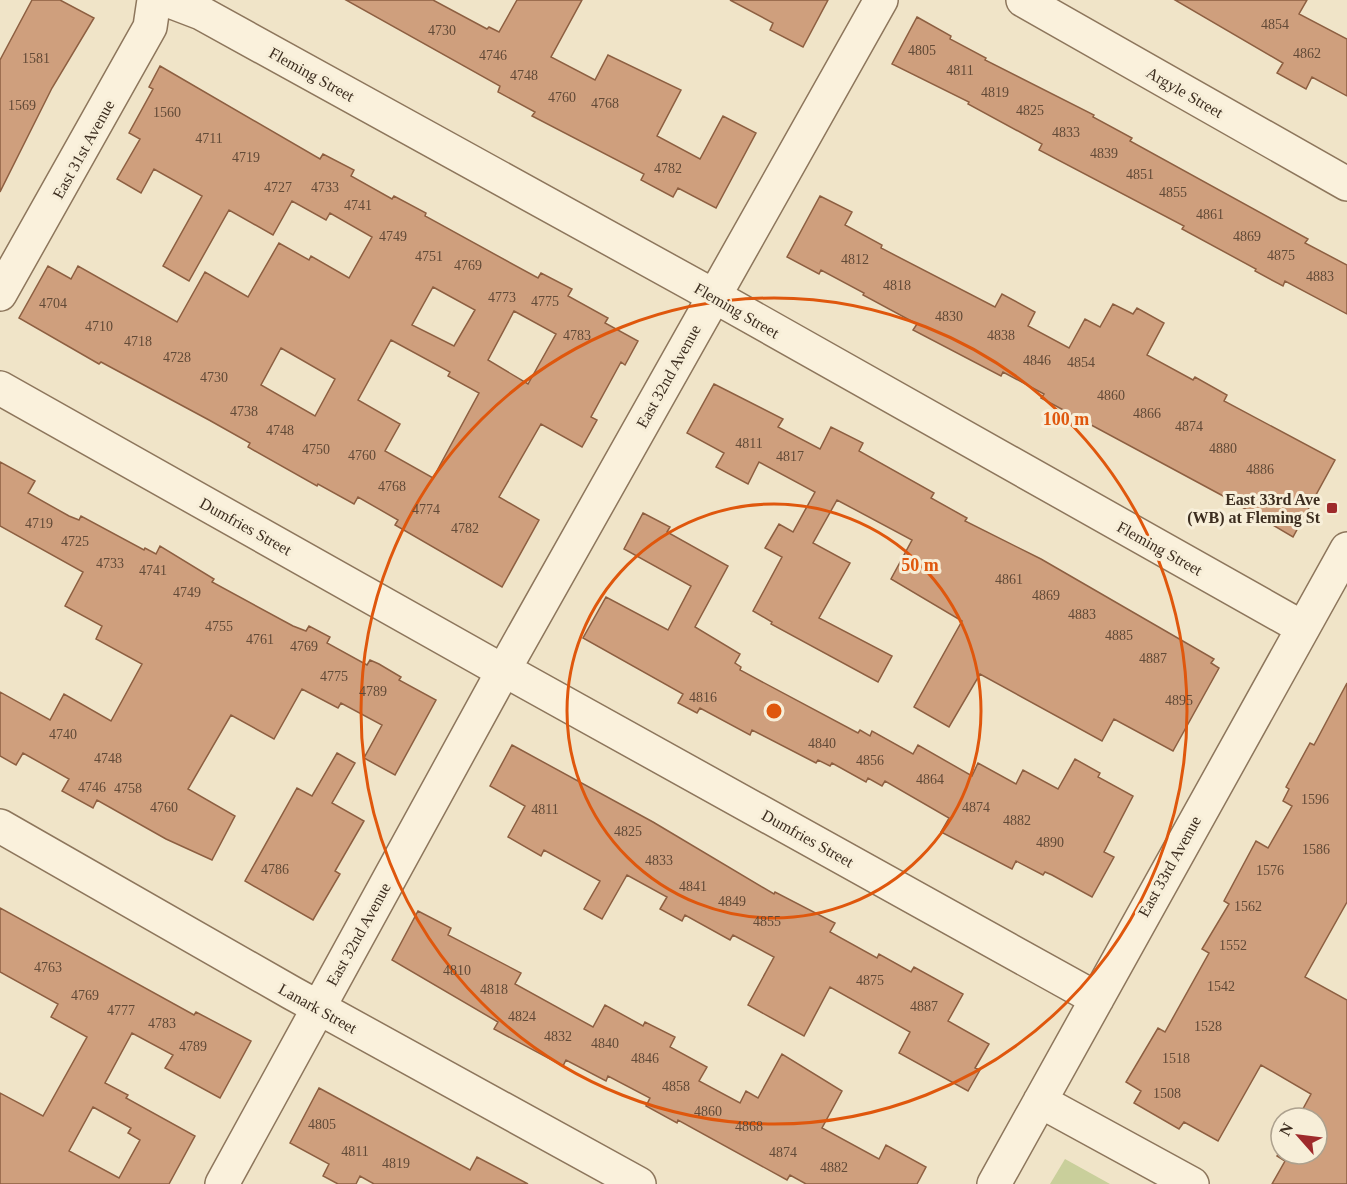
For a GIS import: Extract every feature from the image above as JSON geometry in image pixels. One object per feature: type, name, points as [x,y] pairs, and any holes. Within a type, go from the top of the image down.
[{"type":"street","name":"East 31st Avenue","points":[[0,294],[150,27],[154,0]]},
{"type":"street","name":"Fleming Street","points":[[167,0],[201,13],[714,296],[1303,628]]},
{"type":"street","name":"East 32nd Avenue","points":[[222,1184],[317,1007],[881,0]]},
{"type":"street","name":"Argyle Street","points":[[1023,0],[1347,184]]},
{"type":"street","name":"Dumfries Street","points":[[0,388],[504,672],[1097,999]]},
{"type":"street","name":"East 33rd Avenue","points":[[994,1184],[1347,549]]},
{"type":"street","name":"Lanark Street","points":[[0,826],[317,1007],[639,1184]]},
{"type":"street","points":[[1040,1101],[1192,1184]]},
{"type":"green space","points":[[1065,1159],[1110,1184],[1050,1184]]},
{"type":"building","points":[[32,0],[60,0],[94,18],[52,88],[0,192],[0,60]]},
{"type":"building","points":[[346,0],[433,0],[487,29],[489,27],[499,32],[517,0],[582,0],[551,57],[595,80],[608,55],[681,90],[657,136],[700,159],[723,116],[756,133],[716,208],[678,188],[673,197],[641,180],[644,174],[532,116],[535,112],[498,92],[500,86]]},
{"type":"building","points":[[730,0],[828,0],[803,47],[770,30],[773,23]]},
{"type":"building","points":[[1175,0],[1307,0],[1299,14],[1347,39],[1347,96],[1312,77],[1306,89],[1277,73],[1283,63]]},
{"type":"building","points":[[917,17],[951,36],[950,39],[986,58],[985,60],[1094,115],[1093,117],[1132,138],[1130,141],[1308,239],[1305,243],[1347,265],[1347,314],[1285,281],[1283,286],[1255,271],[1256,269],[1182,229],[1184,226],[1039,150],[1042,144],[968,104],[969,102],[892,64]]},
{"type":"building","points":[[160,66],[320,159],[323,154],[354,170],[351,176],[392,199],[394,196],[426,213],[425,216],[538,278],[541,273],[572,289],[568,296],[608,318],[605,323],[638,341],[625,365],[621,362],[591,417],[597,420],[582,447],[541,424],[499,497],[539,520],[502,587],[395,525],[398,520],[358,497],[354,504],[318,484],[317,486],[248,447],[250,443],[101,362],[99,364],[19,318],[48,266],[71,279],[78,266],[177,322],[205,272],[248,297],[279,243],[309,260],[311,256],[349,278],[372,237],[330,213],[326,220],[292,201],[273,235],[229,210],[189,281],[163,266],[202,196],[154,169],[141,193],[117,179],[140,139],[129,133],[153,89],[149,87]],"holes":[[[433,287],[475,310],[454,346],[412,325]],[[514,311],[556,334],[528,384],[488,360]],[[391,340],[450,372],[448,376],[479,393],[433,478],[385,451],[400,424],[358,400]],[[281,348],[335,379],[315,416],[261,385]]]},
{"type":"building","points":[[820,196],[852,212],[845,225],[882,245],[881,248],[995,307],[1002,294],[1035,312],[1028,326],[1069,348],[1085,319],[1100,327],[1113,304],[1133,314],[1137,308],[1164,323],[1147,355],[1193,380],[1195,377],[1227,395],[1224,401],[1335,460],[1293,537],[1225,497],[1041,398],[1044,394],[1003,372],[1001,376],[913,330],[917,324],[863,295],[864,293],[821,270],[819,274],[787,257]]},
{"type":"building","points":[[714,384],[783,419],[778,427],[820,449],[831,427],[863,443],[859,451],[934,493],[931,498],[967,518],[965,521],[1041,559],[1214,659],[1211,663],[1219,668],[1173,751],[1114,719],[1102,741],[980,674],[949,727],[914,707],[962,621],[891,579],[912,540],[837,500],[813,543],[850,563],[819,618],[892,656],[878,682],[771,624],[772,622],[753,611],[782,557],[765,548],[779,524],[793,532],[815,492],[759,462],[748,484],[716,467],[724,453],[687,433]]},
{"type":"building","points":[[0,462],[35,481],[28,493],[69,516],[79,520],[81,516],[144,550],[145,548],[156,554],[160,546],[214,579],[212,582],[293,626],[306,631],[309,626],[330,637],[327,643],[367,665],[370,660],[379,664],[401,677],[399,680],[436,700],[395,775],[364,758],[382,725],[341,703],[338,708],[302,689],[274,739],[231,715],[188,789],[235,816],[212,860],[166,839],[97,800],[93,808],[62,791],[69,779],[23,753],[16,765],[0,756],[0,692],[50,720],[64,694],[111,721],[142,664],[96,639],[102,626],[65,606],[83,572],[0,526]]},
{"type":"building","points":[[643,513],[670,527],[667,532],[728,566],[695,627],[740,654],[735,663],[741,667],[740,670],[858,733],[860,730],[870,736],[872,731],[913,754],[918,745],[972,776],[978,763],[1016,784],[1023,770],[1058,789],[1075,759],[1100,773],[1098,777],[1133,796],[1104,852],[1114,857],[1092,897],[1052,875],[1045,872],[1043,875],[1016,861],[1012,869],[941,832],[949,818],[885,781],[882,786],[868,778],[866,782],[832,763],[830,766],[818,760],[816,763],[752,730],[750,735],[700,708],[697,713],[678,703],[683,694],[583,638],[606,597],[668,630],[691,586],[624,549]]},
{"type":"building","points":[[1347,683],[1347,902],[1305,977],[1347,1000],[1347,1184],[1272,1184],[1282,1166],[1329,1166],[1329,1106],[1304,1106],[1311,1094],[1261,1065],[1218,1141],[1184,1122],[1179,1129],[1134,1103],[1141,1091],[1126,1082],[1158,1028],[1165,1032],[1209,953],[1202,949],[1229,904],[1224,901],[1256,841],[1268,848],[1292,806],[1283,801],[1289,789],[1286,787],[1310,743],[1314,745]]},
{"type":"building","points":[[512,745],[653,822],[774,894],[775,892],[835,923],[830,932],[877,958],[879,954],[911,972],[914,967],[963,994],[948,1021],[989,1044],[975,1068],[980,1070],[968,1091],[899,1053],[910,1032],[830,987],[804,1036],[748,1005],[774,957],[733,935],[730,940],[685,915],[682,921],[660,909],[667,897],[627,875],[602,919],[584,909],[600,881],[544,850],[541,856],[508,837],[525,806],[490,786]]},
{"type":"building","points":[[337,753],[355,763],[332,803],[364,821],[335,871],[340,874],[313,920],[245,881],[297,788],[312,796]]},
{"type":"building","points":[[0,908],[194,1015],[196,1012],[251,1041],[220,1098],[165,1068],[173,1055],[132,1033],[105,1083],[128,1095],[126,1098],[195,1136],[169,1184],[0,1184],[0,1093],[43,1116],[87,1037],[51,1017],[58,1004],[0,972]],"holes":[[[93,1107],[131,1128],[128,1133],[140,1140],[119,1178],[69,1151]]]},
{"type":"building","points":[[418,911],[451,928],[448,935],[521,973],[515,984],[593,1027],[605,1005],[643,1026],[645,1022],[675,1037],[670,1047],[707,1067],[699,1081],[740,1103],[746,1091],[758,1098],[782,1054],[842,1091],[822,1128],[879,1159],[886,1145],[926,1167],[917,1184],[806,1184],[790,1175],[787,1180],[678,1120],[677,1123],[646,1106],[650,1098],[608,1076],[606,1081],[566,1060],[563,1066],[494,1029],[498,1022],[392,960]]},
{"type":"building","points":[[319,1088],[470,1170],[477,1157],[528,1184],[374,1184],[360,1176],[356,1184],[338,1184],[323,1176],[329,1164],[290,1143]]},
{"type":"place","name":"East 33rd Ave (WB) at Fleming St","points":[[1332,508]]}]
